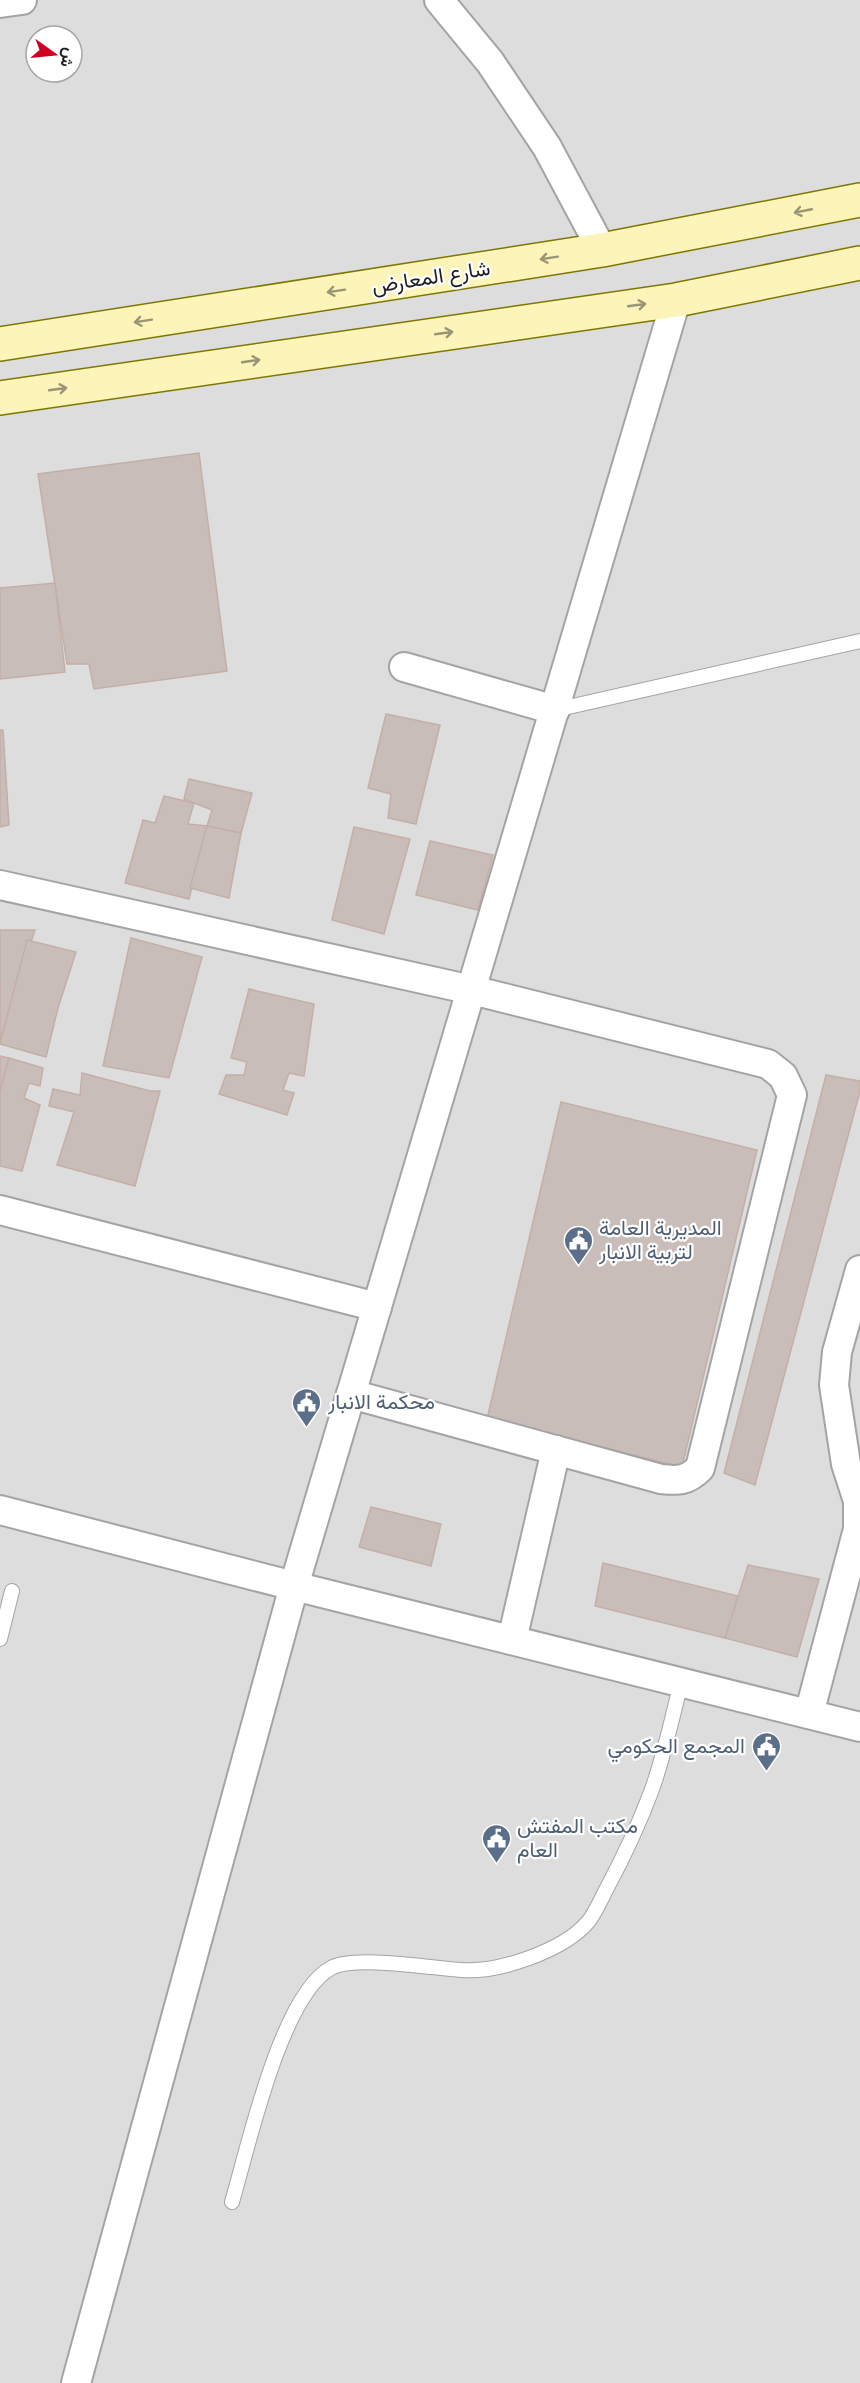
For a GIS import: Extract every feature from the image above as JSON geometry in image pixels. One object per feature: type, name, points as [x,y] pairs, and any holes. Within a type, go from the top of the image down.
[{"type":"street","points":[[0,3],[22,0]]},
{"type":"street","points":[[439,0],[490,62],[547,147],[602,250]]},
{"type":"street","name":"شارع المعارض","points":[[0,344],[602,250],[860,200]]},
{"type":"street","points":[[0,398],[675,300],[860,263]]},
{"type":"street","points":[[76,2383],[294,1586],[675,300]]},
{"type":"street","points":[[404,667],[555,710]]},
{"type":"street","points":[[0,885],[472,990],[768,1064],[783,1076],[792,1095],[699,1468],[690,1478],[679,1481],[660,1479],[351,1394]]},
{"type":"street","points":[[0,1209],[377,1307]]},
{"type":"street","points":[[809,1714],[858,1529],[858,1501],[846,1464],[834,1385],[837,1352],[860,1270]]},
{"type":"street","points":[[512,1640],[556,1450]]},
{"type":"street","points":[[0,1510],[860,1727]]},
{"type":"lane","points":[[555,710],[860,641]]},
{"type":"lane","points":[[0,1639],[12,1591]]},
{"type":"lane","points":[[232,2202],[280,2042],[308,1988],[330,1968],[354,1962],[476,1972],[503,1967],[557,1947],[588,1922],[622,1860],[652,1790],[681,1683]]},
{"type":"shaded area","points":[[0,0],[860,0],[860,2383],[0,2383]]},
{"type":"building","points":[[199,453],[227,671],[94,689],[89,664],[67,664],[38,474]]},
{"type":"building","points":[[55,583],[65,672],[0,679],[0,588]]},
{"type":"building","points":[[386,714],[440,725],[416,824],[388,818],[391,794],[368,788]]},
{"type":"building","points":[[0,730],[3,730],[9,825],[0,827]]},
{"type":"building","points":[[189,779],[252,793],[241,833],[207,826],[212,810],[184,799]]},
{"type":"building","points":[[164,796],[194,803],[188,824],[207,826],[189,899],[125,883],[143,820],[155,823]]},
{"type":"building","points":[[207,826],[241,833],[229,898],[190,888]]},
{"type":"building","points":[[354,827],[410,839],[384,934],[332,920]]},
{"type":"building","points":[[430,841],[493,855],[478,910],[416,895]]},
{"type":"building","points":[[0,930],[35,930],[0,1040]]},
{"type":"building","points":[[131,938],[202,957],[169,1078],[103,1066]]},
{"type":"building","points":[[27,940],[76,952],[58,1008],[46,1057],[0,1044]]},
{"type":"building","points":[[249,989],[314,1004],[304,1076],[289,1073],[283,1090],[294,1093],[287,1115],[219,1094],[226,1075],[244,1075],[247,1062],[231,1058]]},
{"type":"building","points":[[0,1056],[9,1058],[0,1092]]},
{"type":"building","points":[[9,1058],[43,1068],[40,1086],[29,1083],[24,1098],[40,1105],[22,1171],[0,1166],[0,1092]]},
{"type":"building","points":[[82,1073],[150,1091],[160,1091],[135,1186],[57,1165],[74,1112],[49,1106],[53,1089],[80,1095]]},
{"type":"building","points":[[826,1075],[860,1081],[860,1091],[755,1485],[724,1473]]},
{"type":"building","points":[[561,1102],[757,1150],[682,1467],[487,1419]]},
{"type":"building","points":[[371,1507],[441,1524],[431,1566],[359,1547]]},
{"type":"building","points":[[603,1563],[738,1596],[725,1638],[595,1606]]},
{"type":"building","points":[[748,1565],[819,1579],[797,1657],[725,1638]]},
{"type":"place","name":"المديرية العامة لتربية الانبار","points":[[578,1266]]},
{"type":"place","name":"محكمة الانبار","points":[[307,1428]]},
{"type":"place","name":"المجمع الحكومي","points":[[766,1772]]},
{"type":"place","name":"مكتب المفتش العام","points":[[496,1864]]}]
